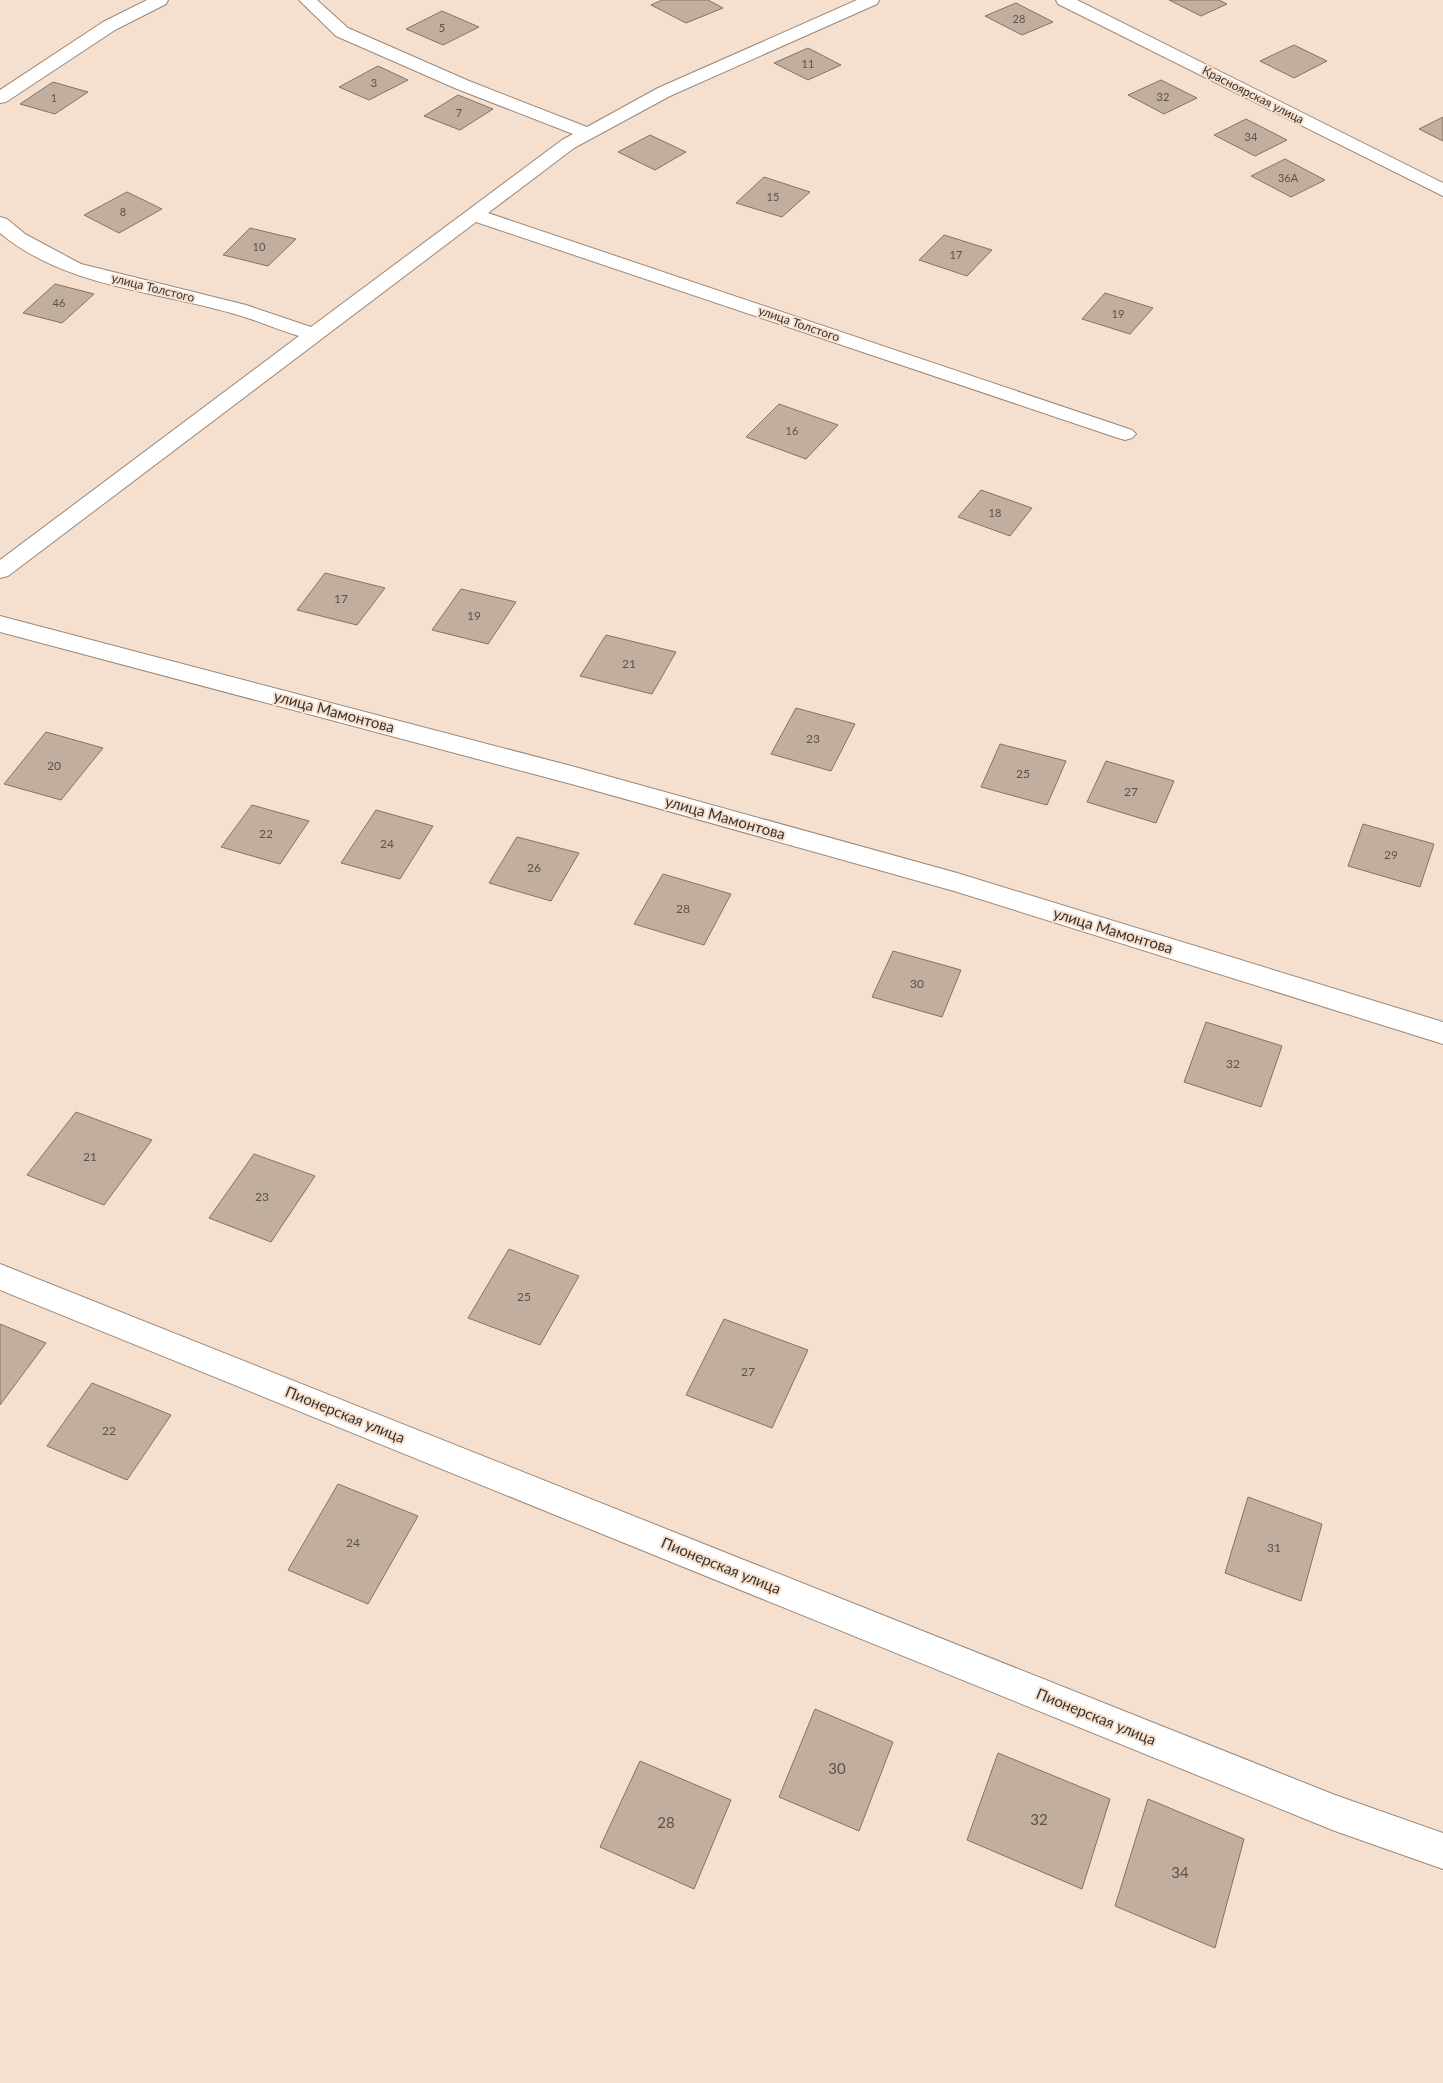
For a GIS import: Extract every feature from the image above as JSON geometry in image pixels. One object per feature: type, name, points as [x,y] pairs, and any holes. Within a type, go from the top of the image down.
[{"type":"street","points":[[0,98],[110,26],[160,0]]},
{"type":"street","points":[[307,0],[342,32],[463,85],[587,133]]},
{"type":"street","points":[[0,571],[568,144],[664,92],[871,0]]},
{"type":"street","name":"Красноярская улица","points":[[1064,0],[1443,190]]},
{"type":"street","name":"улица Толстого","points":[[474,215],[1125,434]]},
{"type":"street","name":"улица Толстого","points":[[0,223],[9,238],[74,268],[239,310],[314,335]]},
{"type":"street","name":"улица Мамонтова","points":[[0,624],[575,776],[957,882],[1443,1033]]},
{"type":"street","name":"Пионерская улица","points":[[0,1277],[1335,1813],[1443,1851]]},
{"type":"building","points":[[662,0],[708,0],[723,8],[686,23],[651,5]]},
{"type":"building","points":[[1169,0],[1219,0],[1227,4],[1201,16]]},
{"type":"building","points":[[1016,3],[1053,22],[1022,35],[985,16]]},
{"type":"building","points":[[442,11],[479,27],[443,45],[406,29]]},
{"type":"building","points":[[1294,45],[1327,61],[1294,78],[1260,61]]},
{"type":"building","points":[[808,48],[841,65],[808,80],[774,63]]},
{"type":"building","points":[[378,66],[408,80],[369,100],[339,87]]},
{"type":"building","points":[[1161,80],[1197,98],[1164,114],[1128,95]]},
{"type":"building","points":[[53,82],[88,92],[55,114],[20,104]]},
{"type":"building","points":[[458,95],[493,109],[460,130],[424,116]]},
{"type":"building","points":[[1443,117],[1443,141],[1419,129]]},
{"type":"building","points":[[1246,119],[1287,140],[1255,156],[1214,135]]},
{"type":"building","points":[[650,135],[686,152],[655,170],[618,152]]},
{"type":"building","points":[[1285,159],[1325,180],[1291,197],[1251,176]]},
{"type":"building","points":[[764,177],[810,192],[782,217],[736,203]]},
{"type":"building","points":[[127,192],[162,209],[119,233],[84,215]]},
{"type":"building","points":[[250,228],[296,239],[268,266],[223,255]]},
{"type":"building","points":[[944,235],[992,250],[967,276],[919,260]]},
{"type":"building","points":[[55,284],[94,294],[62,323],[23,313]]},
{"type":"building","points":[[1105,293],[1153,308],[1130,334],[1082,319]]},
{"type":"building","points":[[779,404],[838,425],[806,459],[746,437]]},
{"type":"building","points":[[981,490],[1032,508],[1010,536],[958,517]]},
{"type":"building","points":[[325,573],[385,588],[357,625],[297,610]]},
{"type":"building","points":[[461,589],[516,602],[488,644],[432,630]]},
{"type":"building","points":[[606,635],[676,652],[652,694],[580,676]]},
{"type":"building","points":[[796,708],[855,724],[831,771],[771,754]]},
{"type":"building","points":[[46,732],[103,748],[61,800],[4,784]]},
{"type":"building","points":[[1000,744],[1066,761],[1047,805],[981,787]]},
{"type":"building","points":[[1106,761],[1174,781],[1156,823],[1087,802]]},
{"type":"building","points":[[252,805],[309,821],[280,864],[221,847]]},
{"type":"building","points":[[376,810],[433,826],[400,879],[341,863]]},
{"type":"building","points":[[1363,824],[1434,844],[1420,887],[1348,866]]},
{"type":"building","points":[[517,837],[579,853],[551,901],[489,883]]},
{"type":"building","points":[[663,874],[731,894],[704,945],[634,924]]},
{"type":"building","points":[[893,951],[961,970],[942,1017],[872,997]]},
{"type":"building","points":[[1206,1022],[1282,1046],[1261,1107],[1184,1082]]},
{"type":"building","points":[[76,1112],[152,1140],[104,1205],[27,1175]]},
{"type":"building","points":[[254,1154],[315,1176],[271,1242],[209,1218]]},
{"type":"building","points":[[509,1249],[579,1276],[540,1345],[468,1318]]},
{"type":"building","points":[[724,1319],[808,1350],[772,1428],[686,1395]]},
{"type":"building","points":[[0,1324],[46,1343],[0,1405]]},
{"type":"building","points":[[92,1383],[171,1415],[127,1480],[47,1446]]},
{"type":"building","points":[[338,1484],[418,1516],[368,1604],[288,1570]]},
{"type":"building","points":[[1248,1497],[1322,1524],[1301,1601],[1225,1573]]},
{"type":"building","points":[[815,1709],[893,1742],[859,1831],[779,1797]]},
{"type":"building","points":[[998,1753],[1110,1799],[1082,1889],[967,1840]]},
{"type":"building","points":[[640,1761],[731,1800],[694,1889],[600,1847]]},
{"type":"building","points":[[1148,1799],[1244,1839],[1215,1948],[1115,1906]]}]
